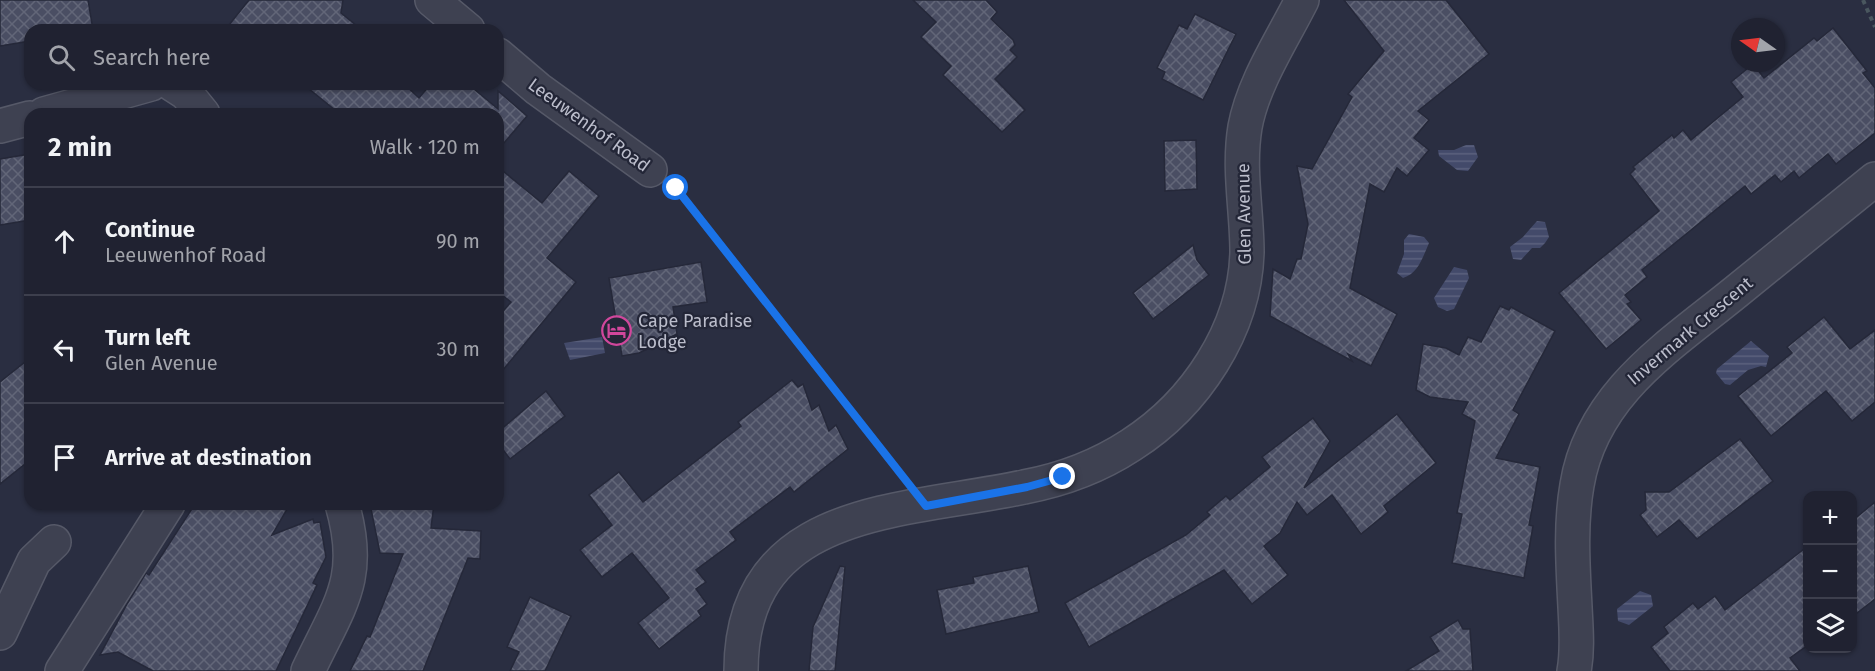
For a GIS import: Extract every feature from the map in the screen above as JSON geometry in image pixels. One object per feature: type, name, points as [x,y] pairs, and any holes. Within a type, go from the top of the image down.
[{"type":"street","points":[[432,0],[461,24]]},
{"type":"street","name":"Glen Avenue","points":[[741,671],[743,633],[752,600],[764,579],[783,558],[806,540],[852,520],[1027,487],[1099,463],[1132,445],[1156,426],[1194,388],[1219,353],[1235,318],[1245,282],[1247,250],[1243,150],[1251,105],[1302,0]]},
{"type":"street","name":"Leeuwenhof Road","points":[[504,60],[538,89],[650,170]]},
{"type":"street","points":[[65,108],[130,90]]},
{"type":"street","points":[[181,90],[198,108]]},
{"type":"street","points":[[0,126],[24,120]]},
{"type":"street","name":"Invermark Crescent","points":[[1574,671],[1576,641],[1573,510],[1583,458],[1592,435],[1606,410],[1626,385],[1661,351],[1875,179]]},
{"type":"street","points":[[62,671],[164,510]]},
{"type":"street","points":[[308,671],[350,579],[351,541],[343,510]]},
{"type":"street","points":[[0,633],[34,561],[54,542]]},
{"type":"path","points":[[1863,0],[1875,27]]},
{"type":"path","name":"Leeuwenhof Road","points":[[650,170],[676,188],[926,506]]},
{"type":"water","points":[[1466,145],[1474,145],[1478,157],[1468,171],[1457,170],[1439,156],[1438,150],[1454,150]]},
{"type":"water","points":[[1537,221],[1545,222],[1549,237],[1540,248],[1532,248],[1521,260],[1513,259],[1510,247],[1523,237]]},
{"type":"water","points":[[1409,234],[1424,237],[1429,243],[1417,268],[1403,278],[1397,273],[1404,254],[1404,240]]},
{"type":"water","points":[[1454,267],[1467,270],[1469,278],[1454,309],[1447,311],[1438,307],[1434,298]]},
{"type":"water","points":[[602,337],[605,353],[570,360],[564,343]]},
{"type":"water","points":[[1751,341],[1769,356],[1766,367],[1761,366],[1748,370],[1730,385],[1725,384],[1716,373],[1717,369]]},
{"type":"water","points":[[1640,591],[1651,595],[1653,606],[1629,625],[1618,621],[1617,609]]},
{"type":"building","points":[[0,0],[88,0],[92,24],[24,24],[24,42],[0,46]]},
{"type":"building","points":[[249,0],[343,0],[341,13],[355,24],[230,24]]},
{"type":"building","points":[[913,0],[986,0],[997,12],[991,19],[1013,40],[1015,45],[1010,50],[1017,57],[995,79],[1025,110],[1002,132],[943,75],[951,66],[921,37],[936,22]]},
{"type":"building","points":[[1344,0],[1446,0],[1489,54],[1418,111],[1429,120],[1414,138],[1429,150],[1407,176],[1397,168],[1384,192],[1370,184],[1350,288],[1397,314],[1371,366],[1348,354],[1352,361],[1270,316],[1273,269],[1290,279],[1297,259],[1301,259],[1308,224],[1297,166],[1312,169],[1352,97],[1348,94],[1384,51]]},
{"type":"building","points":[[1195,14],[1236,34],[1203,100],[1162,79],[1165,72],[1157,68],[1179,25],[1187,29]]},
{"type":"building","points":[[1833,28],[1867,71],[1863,73],[1875,88],[1875,133],[1836,164],[1828,154],[1799,178],[1794,171],[1781,182],[1775,175],[1751,194],[1745,186],[1642,270],[1647,277],[1625,295],[1631,302],[1627,304],[1641,320],[1606,349],[1559,293],[1659,211],[1630,174],[1635,169],[1633,167],[1672,135],[1674,138],[1683,130],[1691,140],[1743,97],[1731,82],[1743,72],[1759,72],[1764,78],[1772,72],[1785,72],[1785,61],[1814,38],[1817,41]]},
{"type":"building","points":[[310,90],[410,90],[419,98],[426,90],[475,90],[497,108],[333,108]]},
{"type":"building","points":[[498,91],[527,116],[504,143],[504,108],[498,108]]},
{"type":"building","points":[[1196,140],[1197,189],[1165,191],[1164,141]]},
{"type":"building","points":[[24,155],[24,221],[0,225],[0,159]]},
{"type":"building","points":[[569,171],[599,196],[547,258],[576,282],[504,369],[504,310],[511,302],[504,297],[504,172],[542,203]]},
{"type":"building","points":[[1193,245],[1197,260],[1209,275],[1153,319],[1133,293]]},
{"type":"building","points":[[701,262],[707,302],[673,307],[677,334],[639,353],[622,356],[609,278]]},
{"type":"building","points":[[1500,306],[1509,310],[1511,307],[1555,331],[1513,410],[1519,414],[1496,458],[1540,467],[1529,525],[1533,526],[1524,578],[1452,563],[1462,514],[1457,513],[1475,421],[1462,414],[1468,402],[1430,397],[1416,390],[1423,344],[1446,348],[1459,355],[1468,337],[1481,342]]},
{"type":"building","points":[[1824,317],[1850,349],[1875,330],[1875,402],[1852,421],[1826,391],[1771,436],[1738,396],[1792,353],[1787,347]]},
{"type":"building","points":[[24,363],[24,465],[0,484],[0,382]]},
{"type":"building","points":[[792,380],[798,387],[803,384],[812,410],[819,405],[829,431],[836,425],[848,449],[794,492],[790,487],[730,532],[736,540],[696,570],[706,582],[696,589],[707,604],[698,611],[701,616],[659,649],[638,623],[669,598],[632,553],[602,577],[580,550],[612,525],[589,495],[619,472],[643,502],[741,426],[738,422]]},
{"type":"building","points":[[546,391],[565,416],[510,459],[504,451],[504,427]]},
{"type":"building","points":[[1397,414],[1436,463],[1384,506],[1388,512],[1361,534],[1332,495],[1307,515],[1297,502],[1280,533],[1264,546],[1288,575],[1252,604],[1224,570],[1089,647],[1065,603],[1186,535],[1210,515],[1207,512],[1226,496],[1230,500],[1270,467],[1262,457],[1313,418],[1330,441],[1304,488]]},
{"type":"building","points":[[1740,439],[1773,481],[1697,539],[1679,520],[1657,537],[1640,515],[1646,510],[1645,492],[1669,492]]},
{"type":"building","points":[[1875,502],[1875,599],[1857,613],[1857,545],[1857,517]]},
{"type":"building","points":[[191,510],[287,510],[272,535],[313,519],[314,523],[320,522],[326,557],[313,583],[317,585],[276,671],[153,671],[118,652],[100,655],[127,604],[146,573],[149,575]]},
{"type":"building","points":[[371,510],[433,510],[431,528],[481,531],[480,559],[468,558],[423,671],[350,671],[367,636],[370,637],[403,554],[380,553]]},
{"type":"building","points":[[1803,550],[1803,649],[1790,658],[1800,671],[1670,671],[1651,647],[1668,633],[1664,627],[1693,603],[1698,609],[1715,596],[1725,610]]},
{"type":"building","points":[[840,566],[845,567],[835,671],[809,671],[813,627]]},
{"type":"building","points":[[1028,566],[1039,612],[946,634],[937,590],[974,583],[973,577]]},
{"type":"building","points":[[530,597],[571,616],[545,671],[510,671],[519,652],[507,647]]},
{"type":"building","points":[[1458,620],[1463,629],[1470,629],[1473,671],[1406,671],[1439,651],[1430,637]]},
{"type":"place","name":"Cape Paradise Lodge","points":[[617,331]]},
{"type":"route","points":[[676,188],[926,506],[1027,487],[1063,477]]}]
